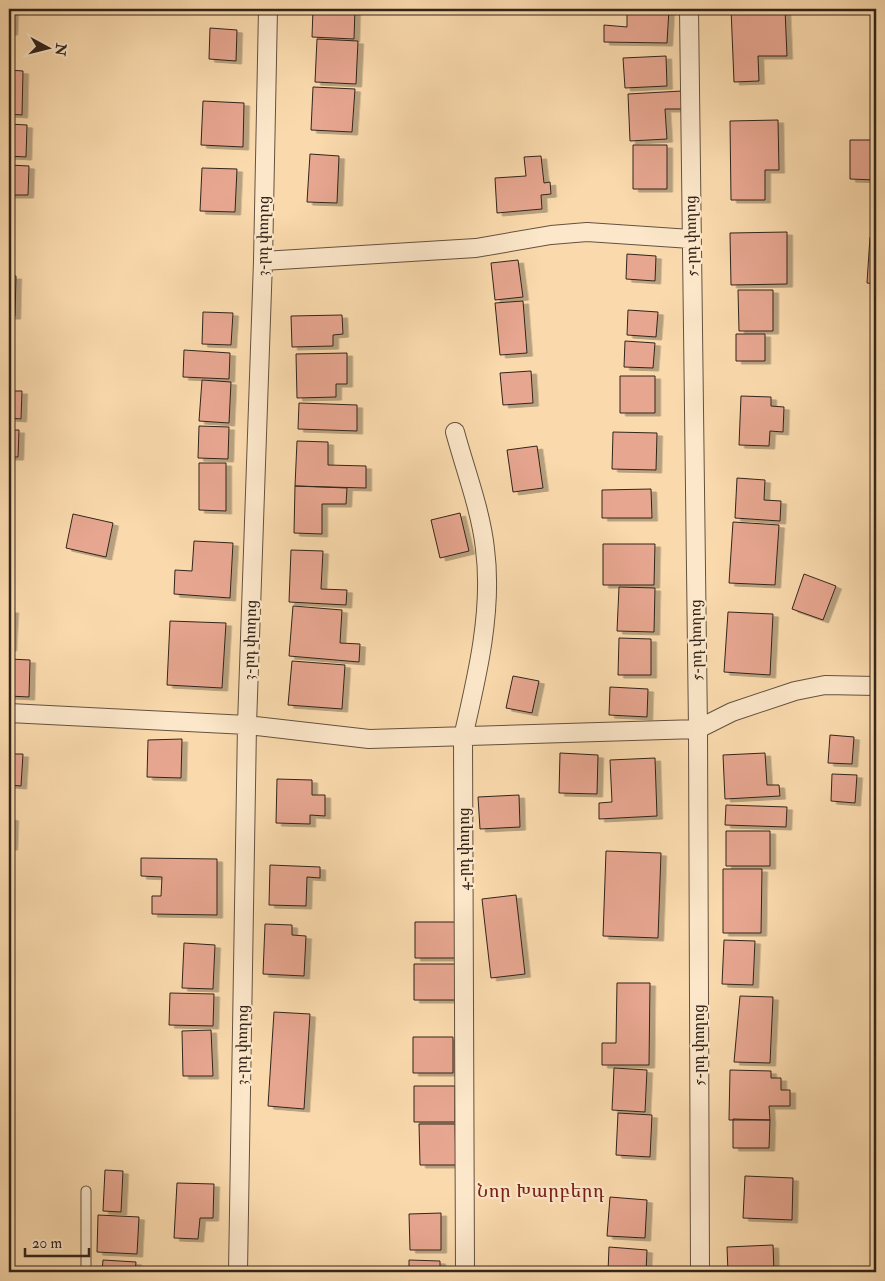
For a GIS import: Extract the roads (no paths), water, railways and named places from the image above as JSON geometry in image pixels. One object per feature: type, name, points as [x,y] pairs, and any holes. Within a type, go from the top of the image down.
[{"type":"street","name":"3-րդ փողոց","points":[[238,1272],[247,725],[263,261],[268,9]]},
{"type":"street","name":"5-րդ փողոց","points":[[688,9],[698,729],[700,1272]]},
{"type":"street","points":[[263,261],[476,248],[551,235],[586,232],[691,239]]},
{"type":"street","name":"4-րդ փողոց","points":[[455,432],[486,548],[488,600],[473,694],[463,737],[465,1272]]},
{"type":"street","points":[[9,713],[247,725],[369,739],[463,737],[698,729],[732,712],[795,691],[824,685],[876,686]]},
{"type":"lane","points":[[86,1191],[86,1272]]},
{"type":"district","name":"Նոր Խարբերդ","points":[[541,1191]]}]
